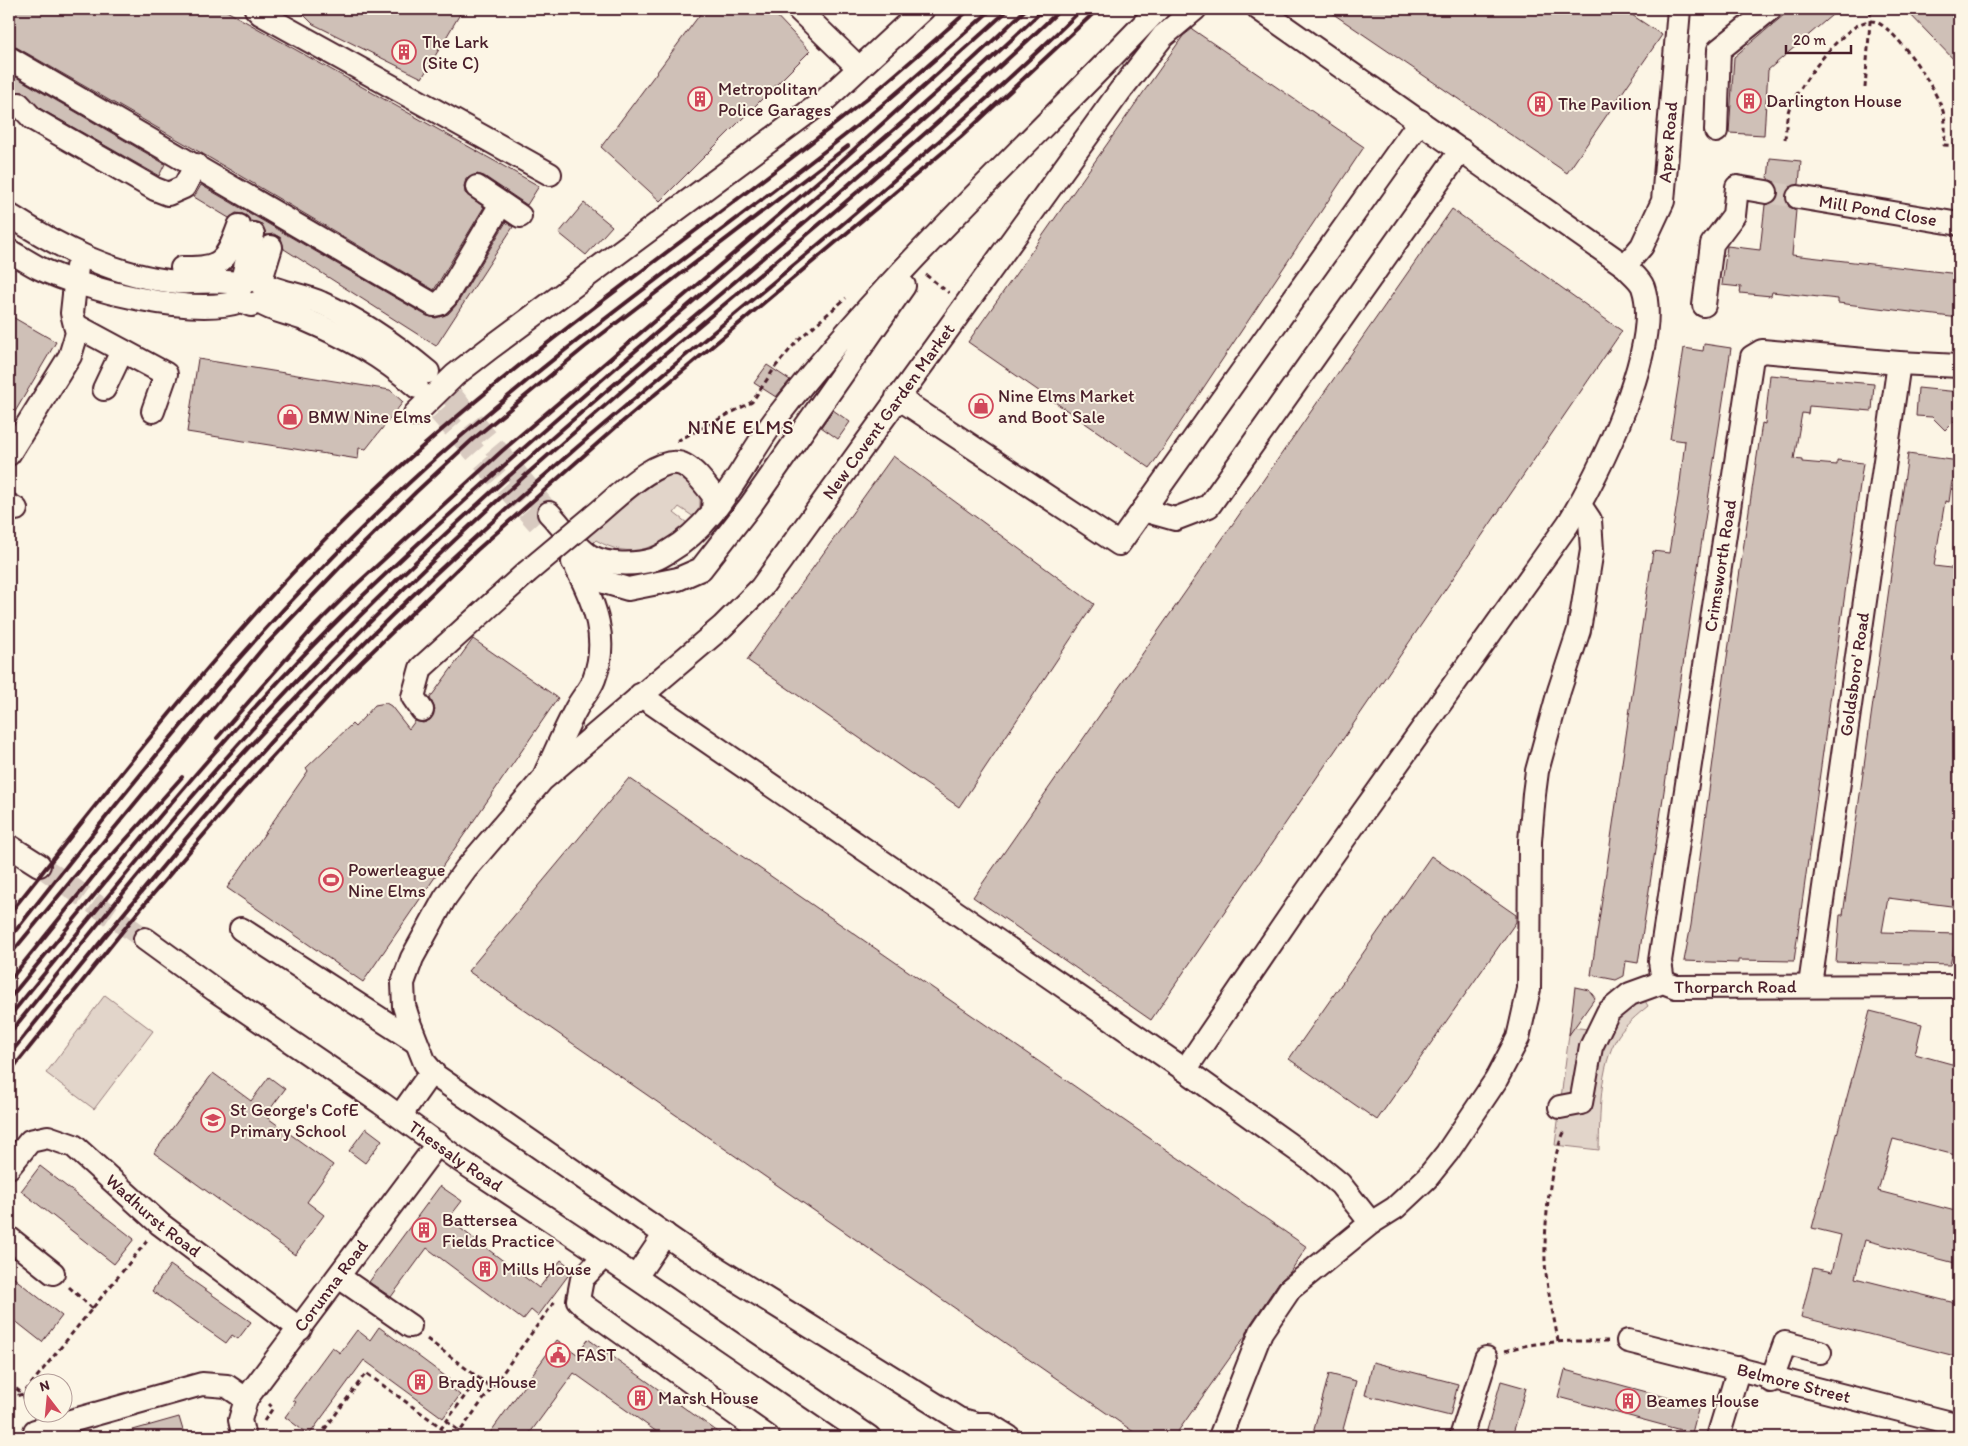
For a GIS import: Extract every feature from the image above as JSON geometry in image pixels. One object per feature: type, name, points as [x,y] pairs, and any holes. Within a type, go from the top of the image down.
[{"type":"street","points":[[256,9],[261,14],[550,174]]},
{"type":"street","points":[[798,9],[859,68]]},
{"type":"street","points":[[415,414],[455,376],[490,348],[826,99],[923,9]]},
{"type":"street","points":[[713,511],[744,470],[768,428],[846,331],[1002,167],[1108,62],[1158,9]]},
{"type":"street","name":"New Covent Garden Market","points":[[432,1071],[425,1063],[404,1006],[403,983],[412,958],[445,898],[466,869],[542,780],[722,627],[761,588],[897,397],[1126,83],[1163,36],[1195,9]]},
{"type":"street","points":[[1185,1070],[1277,933],[1537,570],[1580,505],[1624,410],[1636,371],[1646,323],[1642,285],[1625,266],[1258,9]]},
{"type":"street","name":"Apex Road","points":[[1625,266],[1642,246],[1663,201],[1679,9]]},
{"type":"street","points":[[1716,132],[1719,50],[1770,9]]},
{"type":"street","points":[[9,58],[434,304],[439,304],[446,297],[501,204]]},
{"type":"street","points":[[19,104],[33,119],[155,189],[168,194],[184,187],[196,165]]},
{"type":"street","points":[[897,397],[1119,544],[1420,121]]},
{"type":"street","points":[[1143,510],[1175,520],[1209,506],[1461,150]]},
{"type":"street","points":[[573,562],[594,579],[628,588],[650,586],[701,569],[750,506],[905,285],[952,242],[997,188],[1002,167]]},
{"type":"street","points":[[477,187],[520,216]]},
{"type":"street","points":[[1704,305],[1712,244],[1734,215],[1737,187],[1766,192]]},
{"type":"street","name":"Mill Pond Close","points":[[1798,197],[1959,224]]},
{"type":"street","points":[[9,215],[60,246],[111,267],[142,276],[178,282],[230,281],[250,290],[299,294],[331,308],[375,332],[423,379]]},
{"type":"street","points":[[111,267],[198,269],[211,266],[254,236],[250,290]]},
{"type":"street","points":[[9,251],[40,268],[74,281],[146,300],[192,306],[227,306],[250,290]]},
{"type":"street","points":[[9,454],[70,356],[77,333],[72,313],[74,281],[79,253]]},
{"type":"street","points":[[75,325],[166,374],[153,411]]},
{"type":"street","name":"Crimsworth Road","points":[[1663,982],[1660,961],[1752,356],[1762,351],[1899,363],[1959,366]]},
{"type":"street","points":[[104,388],[122,352]]},
{"type":"street","name":"Goldsboro' Road","points":[[1810,985],[1899,363]]},
{"type":"street","points":[[422,710],[413,697],[421,668],[526,573],[645,474],[663,464],[683,464],[696,473],[714,496],[713,511]]},
{"type":"street","points":[[1220,1437],[1261,1332],[1290,1289],[1371,1223],[1394,1208],[1421,1184],[1447,1154],[1496,1080],[1509,1057],[1520,1029],[1529,989],[1530,841],[1537,771],[1559,691],[1579,630],[1592,550],[1590,520],[1580,505]]},
{"type":"street","name":"New Covent Garden Market","points":[[542,780],[576,710],[594,681],[600,656],[600,629],[592,598],[573,562],[543,518],[591,557],[619,564],[653,560],[680,545],[698,530],[713,511]]},
{"type":"street","points":[[640,695],[1185,1070],[1323,1170],[1340,1184],[1371,1223]]},
{"type":"street","points":[[241,929],[416,1042]]},
{"type":"street","name":"Thessaly Road","points":[[145,939],[400,1116],[458,1159],[636,1277],[869,1437]]},
{"type":"street","name":"Thorparch Road","points":[[1570,1105],[1584,1098],[1591,1047],[1608,1012],[1630,994],[1663,982],[1676,987],[1810,985],[1959,986]]},
{"type":"street","points":[[400,1116],[432,1071],[665,1234],[959,1418],[977,1424],[988,1424],[1009,1437]]},
{"type":"street","name":"Wadhurst Road","points":[[9,1167],[30,1141],[48,1137],[74,1146],[160,1224],[300,1330]]},
{"type":"street","name":"Corunna Road","points":[[244,1436],[240,1420],[246,1400],[438,1143]]},
{"type":"street","points":[[636,1277],[665,1234]]},
{"type":"street","points":[[9,1238],[53,1273]]},
{"type":"street","points":[[604,1256],[582,1279],[578,1300],[768,1437]]},
{"type":"street","points":[[339,1277],[410,1326]]},
{"type":"street","name":"Belmore Street","points":[[1628,1341],[1739,1368],[1771,1379],[1959,1425]]},
{"type":"street","points":[[1771,1379],[1785,1343],[1820,1352]]},
{"type":"street","points":[[1460,1437],[1486,1358]]},
{"type":"street","points":[[1718,1437],[1739,1368]]},
{"type":"street","points":[[35,1431],[202,1384],[227,1386],[246,1400]]},
{"type":"path","points":[[1865,88],[1871,9]]},
{"type":"path","points":[[1785,139],[1789,110],[1820,58],[1859,23],[1871,21],[1881,22],[1921,67],[1944,113],[1944,145],[1959,146]]},
{"type":"path","points":[[926,274],[949,293]]},
{"type":"path","points":[[663,464],[662,452],[674,442],[752,402],[776,366],[799,339],[847,297]]},
{"type":"path","points":[[1558,1341],[1545,1262],[1550,1199],[1559,1141],[1570,1105]]},
{"type":"path","points":[[40,1374],[160,1224]]},
{"type":"path","points":[[53,1273],[94,1308]]},
{"type":"path","points":[[456,1437],[558,1298]]},
{"type":"path","points":[[410,1326],[492,1388]]},
{"type":"path","points":[[1486,1358],[1520,1346],[1558,1341],[1628,1341]]},
{"type":"path","points":[[319,1437],[366,1373],[442,1428]]},
{"type":"path","points":[[435,1437],[478,1378]]},
{"type":"path","points":[[9,1383],[22,1393]]},
{"type":"path","points":[[9,1398],[22,1394]]},
{"type":"path","points":[[446,1421],[459,1431]]},
{"type":"path","points":[[33,1424],[35,1431]]},
{"type":"shaded area","points":[[664,473],[684,478],[691,484],[696,493],[700,494],[700,506],[694,517],[679,507],[674,513],[687,523],[666,539],[644,549],[621,550],[596,540],[593,543],[587,538],[654,479]]},
{"type":"shaded area","points":[[1635,983],[1648,1006],[1618,1036],[1607,1062],[1602,1092],[1599,1150],[1555,1145],[1570,1027],[1588,1029]]},
{"type":"shaded area","points":[[105,995],[153,1031],[94,1109],[46,1073]]},
{"type":"building","points":[[9,9],[223,9],[539,186],[527,205],[484,176],[477,174],[466,179],[465,193],[484,207],[434,290],[203,154],[16,47],[9,45]]},
{"type":"building","name":"The Lark (Site C)","points":[[298,9],[463,9],[422,78],[313,24]]},
{"type":"building","name":"Metropolitan Police Garages","points":[[704,9],[770,9],[810,51],[660,201],[601,147]]},
{"type":"building","name":"The Pavilion","points":[[1326,9],[1623,9],[1662,35],[1567,173]]},
{"type":"building","name":"Darlington House","points":[[1791,9],[1839,9],[1768,70],[1764,135],[1729,133],[1734,57]]},
{"type":"building","points":[[1905,9],[1946,9],[1959,23],[1959,65]]},
{"type":"building","points":[[1192,29],[1364,147],[1150,468],[968,342],[1183,36]]},
{"type":"building","points":[[9,73],[165,164],[159,176],[41,109],[23,92],[12,93],[9,91]]},
{"type":"building","points":[[1770,158],[1801,161],[1799,184],[1788,188],[1785,195],[1789,207],[1796,210],[1792,255],[1959,274],[1959,318],[1838,303],[1838,299],[1772,292],[1771,296],[1740,293],[1741,287],[1722,285],[1727,246],[1760,250],[1765,205],[1776,201],[1779,194],[1775,182],[1768,179]]},
{"type":"building","points":[[201,185],[427,316],[436,318],[448,314],[457,304],[506,222],[513,227],[436,346],[284,249],[281,238],[274,234],[266,235],[262,224],[251,221],[243,214],[236,213],[229,218],[194,197]]},
{"type":"building","points":[[584,203],[612,226],[586,255],[559,233]]},
{"type":"building","points":[[1452,209],[1622,331],[1151,1020],[973,897]]},
{"type":"building","points":[[9,315],[56,342],[9,422]]},
{"type":"building","points":[[1704,344],[1731,348],[1638,963],[1626,961],[1624,976],[1616,980],[1591,975],[1653,551],[1669,553],[1679,491],[1685,441],[1670,439],[1684,348],[1703,351]]},
{"type":"building","name":"BMW Nine Elms","points":[[198,359],[390,390],[403,402],[366,449],[359,448],[358,459],[187,432]]},
{"type":"building","points":[[767,365],[790,380],[776,397],[754,383]]},
{"type":"building","points":[[1770,375],[1874,384],[1872,411],[1809,406],[1808,414],[1802,413],[1794,459],[1802,460],[1802,462],[1837,465],[1837,460],[1863,463],[1794,961],[1738,960],[1738,963],[1684,961],[1691,925],[1726,664],[1762,423],[1765,424]]},
{"type":"building","points":[[1918,388],[1959,392],[1959,416],[1945,430],[1932,417],[1916,416]]},
{"type":"building","points":[[833,410],[850,422],[838,439],[821,427]]},
{"type":"building","points":[[1908,454],[1959,461],[1959,482],[1952,481],[1949,502],[1945,501],[1934,566],[1959,569],[1959,907],[1888,898],[1882,932],[1957,934],[1950,965],[1836,962],[1840,915],[1843,915]]},
{"type":"building","points":[[893,456],[1094,604],[959,807],[747,660]]},
{"type":"building","points":[[473,639],[558,698],[363,982],[227,888],[308,771],[306,768],[352,724],[355,727],[375,705],[386,703],[391,706],[409,729],[415,721],[423,723],[430,720],[435,709],[430,698]]},
{"type":"building","points":[[629,778],[1307,1247],[1290,1272],[1279,1282],[1250,1325],[1246,1335],[1174,1437],[1141,1437],[468,971]]},
{"type":"building","points":[[1431,856],[1516,915],[1516,922],[1377,1120],[1289,1059]]},
{"type":"building","points":[[1575,987],[1589,990],[1595,998],[1569,1035]]},
{"type":"building","points":[[1870,1011],[1922,1024],[1915,1054],[1959,1066],[1959,1156],[1893,1139],[1878,1191],[1959,1212],[1959,1264],[1865,1240],[1855,1278],[1959,1304],[1959,1357],[1801,1317],[1813,1268],[1832,1272],[1841,1235],[1812,1228]]},
{"type":"building","points":[[213,1073],[251,1101],[269,1077],[285,1089],[265,1116],[333,1165],[307,1202],[324,1215],[295,1255],[154,1153]]},
{"type":"building","points":[[366,1128],[382,1140],[365,1163],[349,1151]]},
{"type":"building","points":[[40,1166],[134,1239],[114,1264],[21,1191]]},
{"type":"building","points":[[440,1186],[462,1201],[448,1219],[539,1288],[561,1260],[573,1269],[538,1316],[531,1310],[523,1320],[427,1248],[391,1297],[369,1282]]},
{"type":"building","points":[[170,1265],[251,1322],[238,1339],[232,1335],[226,1343],[152,1291]]},
{"type":"building","points":[[9,1274],[62,1316],[42,1342],[9,1316]]},
{"type":"building","name":"Brady House","points":[[379,1327],[449,1379],[446,1384],[460,1395],[443,1418],[364,1360],[309,1435],[285,1417],[296,1402],[293,1400],[332,1347],[340,1353],[357,1330],[370,1340]]},
{"type":"building","name":"Marsh House","points":[[588,1339],[725,1437],[664,1437],[574,1373],[527,1437],[487,1437],[557,1340],[577,1354]]},
{"type":"building","points":[[1373,1362],[1458,1384],[1450,1416],[1365,1395]]},
{"type":"building","name":"Beames House","points":[[1565,1370],[1699,1406],[1692,1433],[1558,1397]]},
{"type":"building","points":[[1329,1374],[1356,1381],[1341,1437],[1312,1437]]},
{"type":"building","points":[[1501,1381],[1526,1388],[1512,1437],[1485,1437]]},
{"type":"building","points":[[179,1417],[185,1437],[127,1437],[126,1432]]},
{"type":"tunnel","points":[[1766,192],[1798,197]]},
{"type":"tunnel","points":[[429,372],[451,395],[549,513]]},
{"type":"tunnel","points":[[417,387],[538,523]]},
{"type":"tunnel","points":[[39,865],[145,939]]},
{"type":"railway","points":[[9,914],[140,750],[230,642],[325,539],[375,490],[489,390],[849,113],[970,9]]},
{"type":"railway","points":[[9,939],[103,820],[200,703],[302,589],[410,482],[463,434],[574,343],[858,125],[992,9]]},
{"type":"railway","points":[[217,738],[313,628],[357,584],[502,451],[829,172],[1009,9]]},
{"type":"railway","points":[[9,999],[140,839],[230,735],[276,684],[373,586],[521,450],[902,122],[1026,9]]},
{"type":"railway","points":[[9,1017],[96,910],[231,752],[325,651],[374,602],[538,450],[878,159],[1044,9]]},
{"type":"railway","points":[[9,1034],[143,869],[226,772],[289,704],[386,606],[487,510],[558,447],[848,200],[991,74],[1061,9]]},
{"type":"railway","points":[[9,1055],[105,936],[253,761],[357,650],[412,596],[577,447],[918,160],[1001,86],[1082,9]]},
{"type":"railway","points":[[9,1073],[142,907],[242,790],[351,672],[477,550],[615,428],[961,137],[1098,9]]},
{"type":"railway","points":[[9,956],[263,648],[342,565],[416,492],[472,440],[585,347],[848,146]]},
{"type":"railway","points":[[9,981],[96,873],[182,777]]},
{"type":"place","name":"The Lark (Site C)","points":[[404,52]]},
{"type":"place","name":"Metropolitan Police Garages","points":[[700,99]]},
{"type":"place","name":"Darlington House","points":[[1749,101]]},
{"type":"place","name":"The Pavilion","points":[[1540,104]]},
{"type":"place","name":"Nine Elms Market and Boot Sale","points":[[981,406]]},
{"type":"place","name":"BMW Nine Elms","points":[[290,417]]},
{"type":"place","name":"Powerleague Nine Elms","points":[[331,880]]},
{"type":"place","name":"St George's CofE Primary School","points":[[213,1120]]},
{"type":"place","name":"Battersea Fields Practice","points":[[424,1230]]},
{"type":"place","name":"Mills House","points":[[485,1269]]},
{"type":"place","name":"FAST","points":[[558,1355]]},
{"type":"place","name":"Brady House","points":[[420,1382]]},
{"type":"place","name":"Marsh House","points":[[640,1398]]},
{"type":"place","name":"Beames House","points":[[1628,1401]]},
{"type":"district","name":"NINE ELMS","points":[[741,427]]}]
